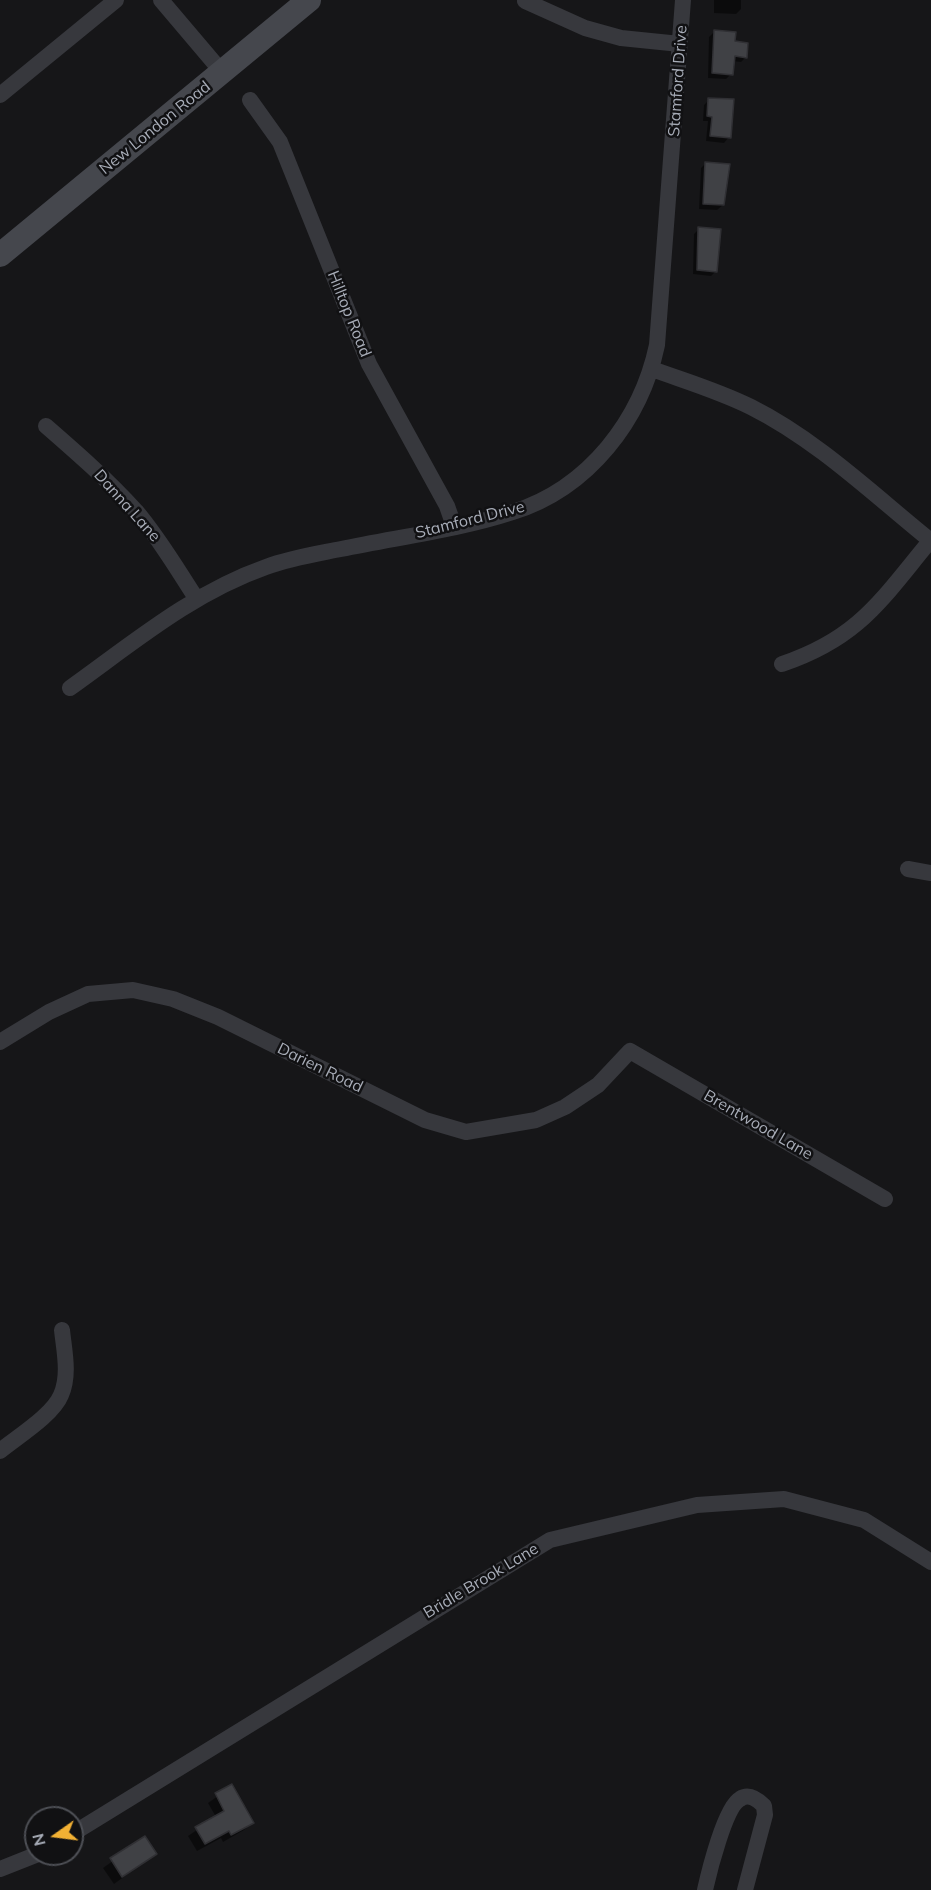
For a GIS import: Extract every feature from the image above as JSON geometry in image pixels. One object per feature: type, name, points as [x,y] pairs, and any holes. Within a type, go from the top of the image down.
[{"type":"main road","name":"New London Road","points":[[0,255],[309,0]]},
{"type":"street","points":[[0,95],[116,0]]},
{"type":"street","points":[[161,0],[222,72]]},
{"type":"street","name":"Stamford Drive","points":[[70,688],[196,598],[268,566],[514,512],[570,483],[598,459],[618,435],[644,392],[652,369],[664,279],[683,0]]},
{"type":"street","points":[[525,1],[585,28],[621,38],[680,44]]},
{"type":"street","name":"Hilltop Road","points":[[250,100],[280,142],[369,364],[447,506],[454,526]]},
{"type":"street","points":[[652,369],[726,396],[775,420],[819,451],[931,541],[858,625],[814,652],[782,664]]},
{"type":"street","name":"Danna Lane","points":[[46,426],[99,473],[136,512],[163,546],[196,598]]},
{"type":"street","points":[[908,869],[931,873]]},
{"type":"street","name":"Darien Road","points":[[0,1042],[49,1012],[88,994],[133,990],[173,999],[218,1017],[424,1120],[466,1132],[536,1120],[565,1107],[598,1084],[630,1051]]},
{"type":"street","name":"Brentwood Lane","points":[[630,1051],[885,1199]]},
{"type":"street","points":[[0,1451],[33,1425],[61,1396],[66,1366],[62,1330]]},
{"type":"street","name":"Bridle Brook Lane","points":[[84,1827],[550,1539],[697,1505],[784,1499],[864,1520],[931,1562]]},
{"type":"street","points":[[705,1890],[710,1868],[731,1811],[738,1800],[746,1796],[756,1798],[764,1806],[765,1815],[745,1890]]},
{"type":"street","points":[[0,1869],[24,1860]]},
{"type":"building","points":[[714,30],[736,32],[735,41],[748,43],[747,58],[735,56],[733,75],[712,73]]},
{"type":"building","points":[[708,98],[734,99],[731,138],[710,136],[712,117],[707,116]]},
{"type":"building","points":[[705,162],[730,164],[724,205],[703,204]]},
{"type":"building","points":[[698,227],[721,229],[717,272],[697,270]]},
{"type":"building","points":[[232,1784],[254,1823],[231,1835],[229,1831],[205,1844],[195,1827],[224,1811],[215,1793]]},
{"type":"building","points":[[145,1836],[157,1854],[122,1877],[110,1858]]}]
